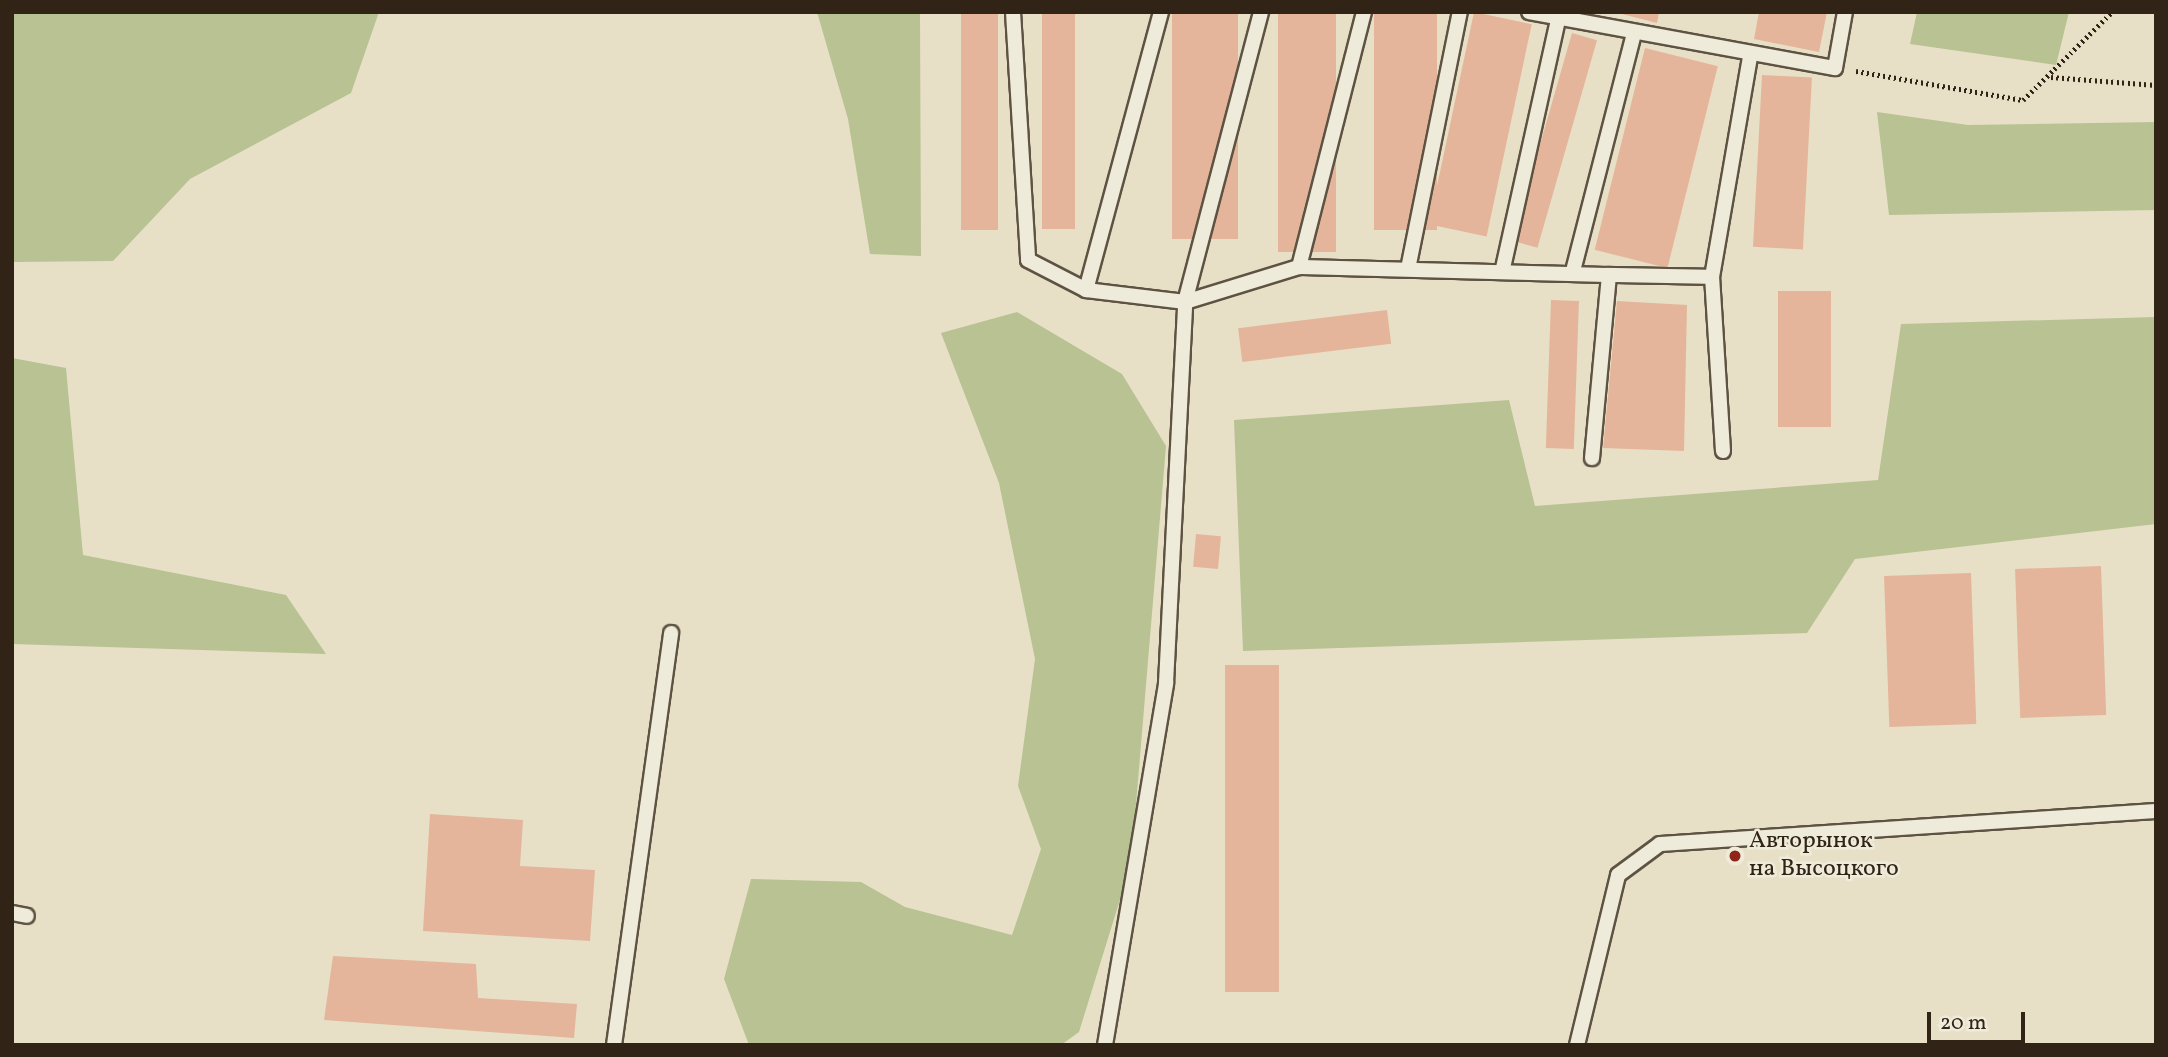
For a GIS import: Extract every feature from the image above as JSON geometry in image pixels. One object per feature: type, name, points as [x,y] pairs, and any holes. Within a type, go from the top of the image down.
[{"type":"lane","points":[[1013,12],[1028,260],[1086,290],[1185,302],[1299,267],[1503,268],[1609,275],[1712,277]]},
{"type":"lane","points":[[1086,290],[1161,12]]},
{"type":"lane","points":[[1105,1045],[1166,684],[1185,302],[1261,12]]},
{"type":"lane","points":[[1299,267],[1364,12]]},
{"type":"lane","points":[[1408,269],[1460,12]]},
{"type":"lane","points":[[1530,12],[1750,56],[1835,68],[1845,12]]},
{"type":"lane","points":[[1503,268],[1558,19]]},
{"type":"lane","points":[[1573,271],[1634,34]]},
{"type":"lane","points":[[1723,451],[1712,277],[1750,56]]},
{"type":"lane","points":[[1592,458],[1609,275]]},
{"type":"lane","points":[[614,1045],[671,633]]},
{"type":"lane","points":[[1577,1045],[1618,875],[1660,844],[2156,811]]},
{"type":"path","points":[[1835,68],[2023,100],[2050,77],[2112,12]]},
{"type":"path","points":[[2050,77],[2156,85]]},
{"type":"green space","points":[[12,12],[379,12],[351,93],[190,179],[113,261],[12,262]]},
{"type":"green space","points":[[817,12],[920,12],[921,256],[870,254],[848,119]]},
{"type":"green space","points":[[1917,12],[2069,12],[2056,65],[1910,44]]},
{"type":"green space","points":[[1877,112],[1968,125],[2156,122],[2156,210],[1889,215]]},
{"type":"green space","points":[[1017,312],[1122,374],[1166,446],[1131,864],[1079,1032],[1061,1045],[749,1045],[724,979],[751,879],[861,882],[905,907],[1012,935],[1041,849],[1018,786],[1035,659],[999,483],[941,333]]},
{"type":"green space","points":[[2156,317],[2156,524],[1855,559],[1807,633],[1243,651],[1234,420],[1509,400],[1535,506],[1878,480],[1901,324]]},
{"type":"green space","points":[[12,358],[66,368],[83,555],[286,595],[326,654],[12,644]]},
{"type":"building","points":[[961,12],[998,12],[998,230],[961,230]]},
{"type":"building","points":[[1042,12],[1075,12],[1075,229],[1042,229]]},
{"type":"building","points":[[1172,12],[1238,12],[1238,239],[1172,239]]},
{"type":"building","points":[[1278,12],[1336,12],[1336,252],[1278,252]]},
{"type":"building","points":[[1374,12],[1437,12],[1437,230],[1374,230]]},
{"type":"building","points":[[1474,12],[1532,24],[1487,237],[1429,224]]},
{"type":"building","points":[[1614,12],[1659,12],[1657,23]]},
{"type":"building","points":[[1759,12],[1827,12],[1819,52],[1754,39]]},
{"type":"building","points":[[1572,33],[1597,40],[1537,248],[1512,241]]},
{"type":"building","points":[[1645,48],[1718,66],[1667,268],[1595,250]]},
{"type":"building","points":[[1762,75],[1812,78],[1803,249],[1753,247]]},
{"type":"building","points":[[1778,291],[1831,291],[1831,427],[1778,427]]},
{"type":"building","points":[[1551,300],[1579,301],[1574,449],[1546,448]]},
{"type":"building","points":[[1617,301],[1687,305],[1684,451],[1603,448]]},
{"type":"building","points":[[1387,310],[1391,344],[1242,362],[1238,328]]},
{"type":"building","points":[[1196,534],[1221,536],[1218,569],[1193,567]]},
{"type":"building","points":[[2101,566],[2106,715],[2020,718],[2015,569]]},
{"type":"building","points":[[1971,573],[1976,724],[1889,727],[1884,576]]},
{"type":"building","points":[[1225,665],[1279,665],[1279,992],[1225,992]]},
{"type":"building","points":[[430,814],[523,820],[520,866],[595,870],[590,941],[423,931]]},
{"type":"building","points":[[333,956],[476,964],[478,998],[577,1004],[574,1038],[324,1020]]},
{"type":"place","name":"Авторынок на Высоцкого","points":[[1735,856]]}]
